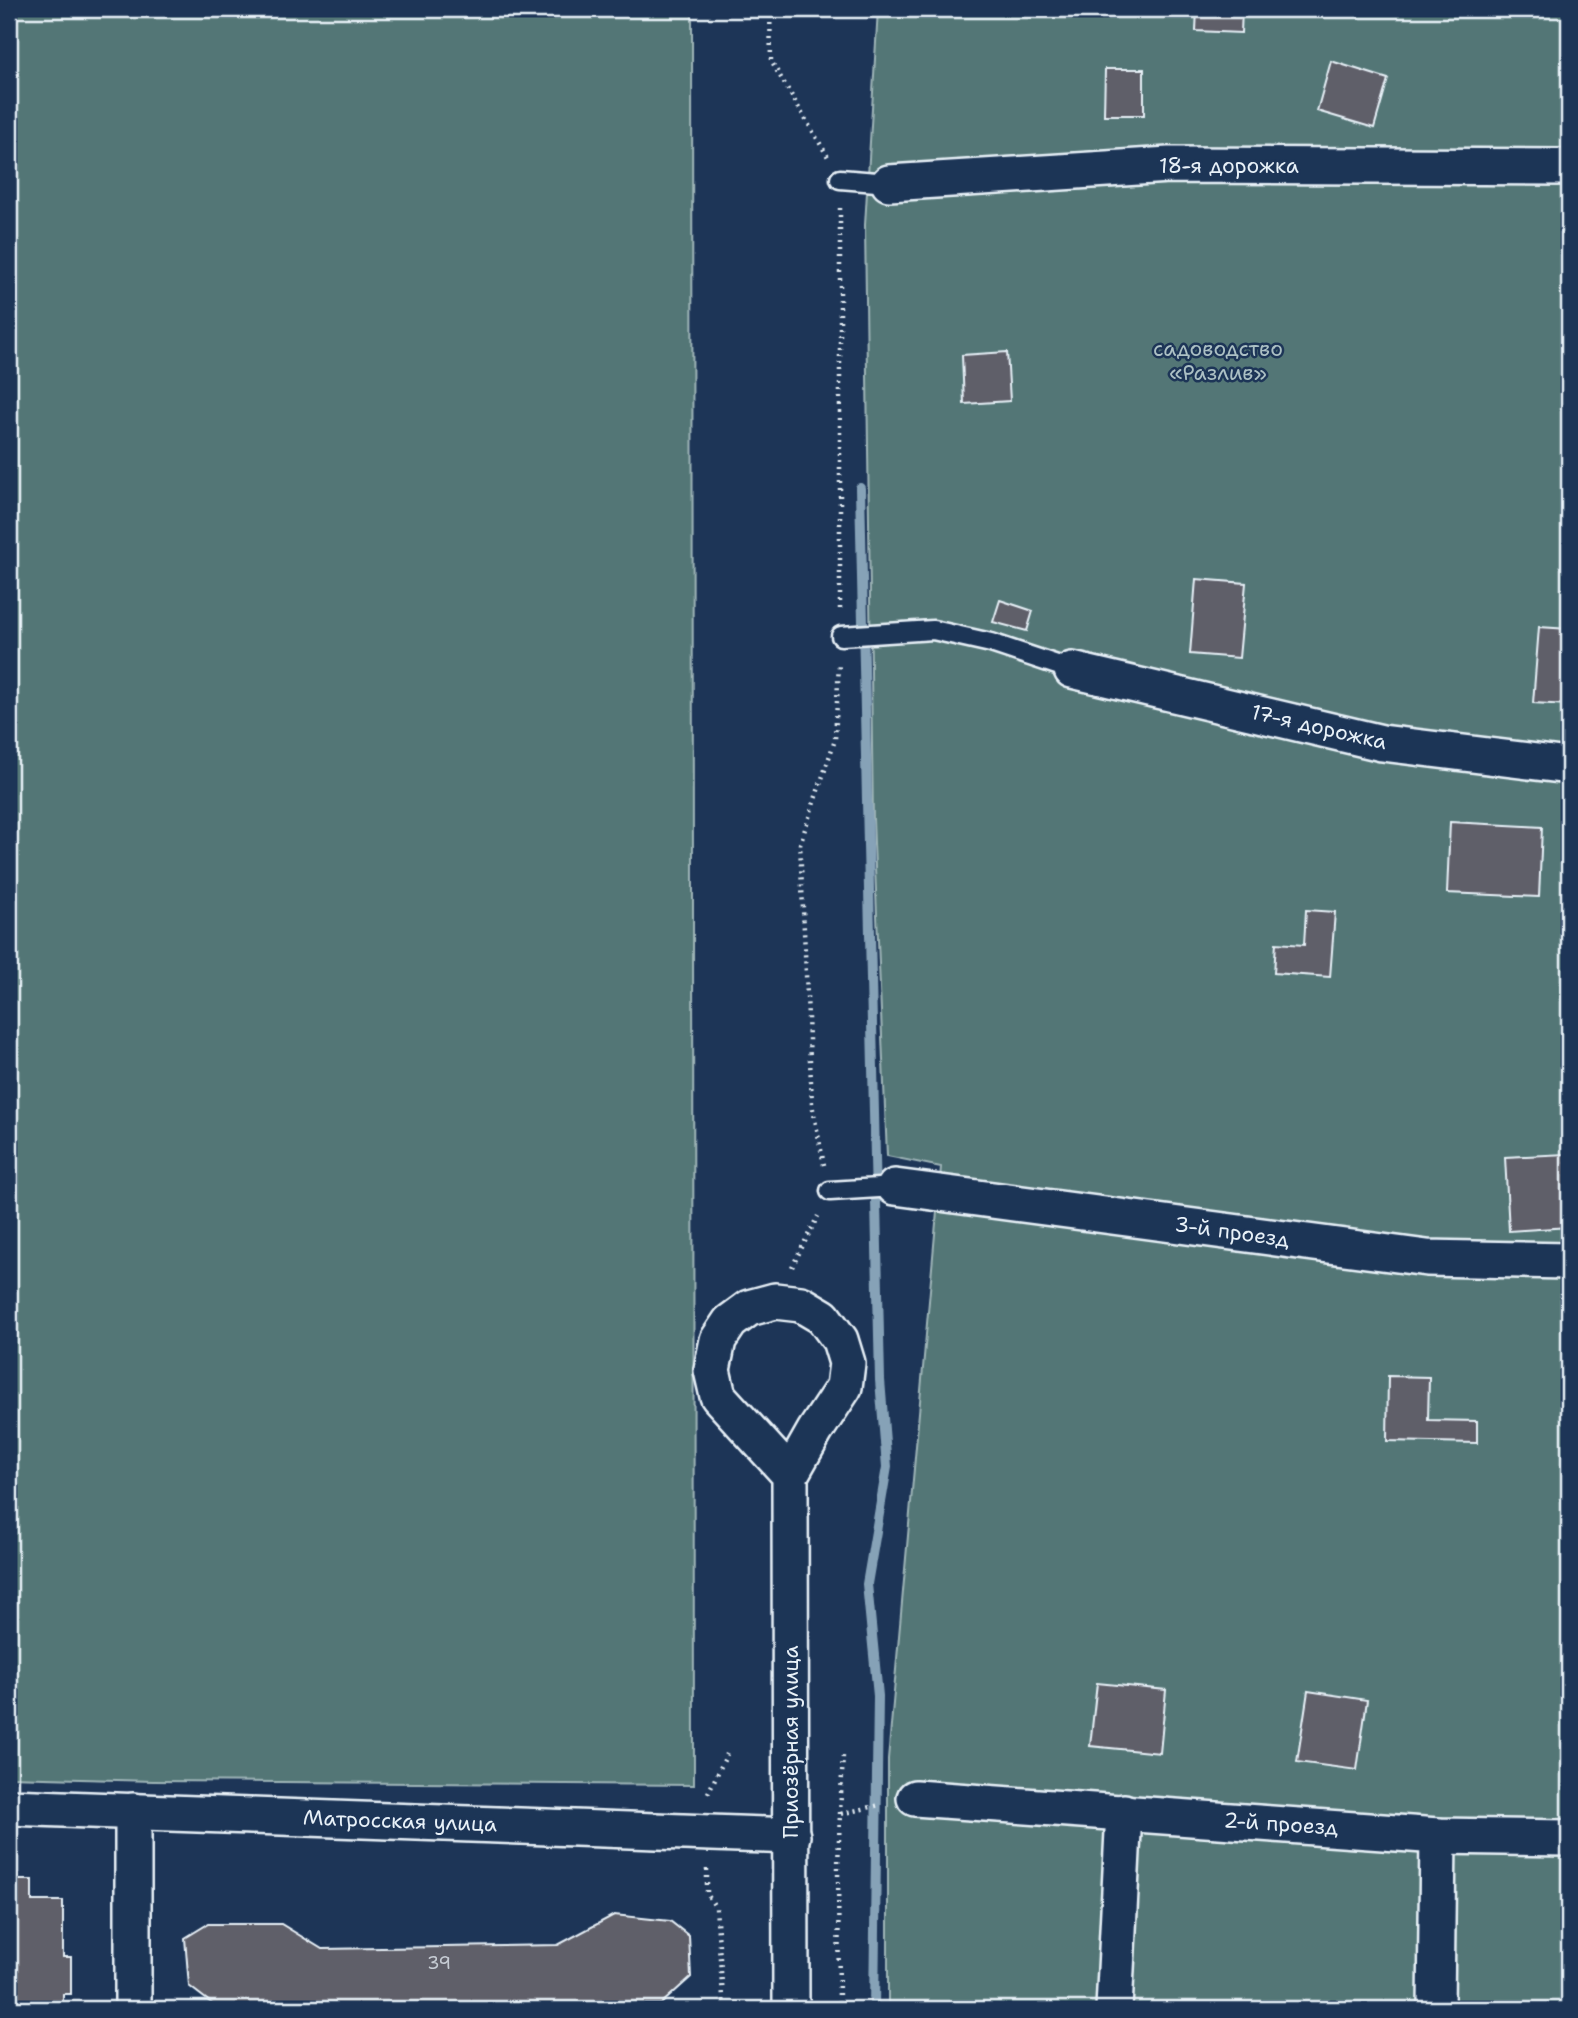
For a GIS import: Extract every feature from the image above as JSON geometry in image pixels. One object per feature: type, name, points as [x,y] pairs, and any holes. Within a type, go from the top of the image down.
[{"type":"street","name":"18-я дорожка","points":[[888,183],[1169,165],[1569,167]]},
{"type":"street","name":"17-я дорожка","points":[[1072,670],[1382,743],[1569,766]]},
{"type":"street","name":"3-й проезд","points":[[895,1187],[1427,1258],[1569,1261]]},
{"type":"street","points":[[775,1301],[801,1304],[823,1317],[840,1340],[847,1363],[844,1387],[790,1475],[718,1396],[712,1370],[718,1339],[730,1322],[749,1308],[775,1301]]},
{"type":"street","name":"Приозёрная улица","points":[[790,1475],[791,2009]]},
{"type":"street","name":"2-й проезд","points":[[900,1801],[1124,1812],[1438,1836],[1569,1838]]},
{"type":"street","name":"Матросская улица","points":[[9,1807],[792,1836]]},
{"type":"street","points":[[133,1811],[133,2009]]},
{"type":"street","points":[[1114,2009],[1124,1812]]},
{"type":"street","points":[[1436,2009],[1438,1836]]},
{"type":"lane","points":[[840,178],[888,183]]},
{"type":"lane","points":[[847,636],[933,630],[991,643],[1072,670]]},
{"type":"lane","points":[[830,1191],[895,1187]]},
{"type":"path","points":[[708,1793],[727,1754]]},
{"type":"path","points":[[839,2009],[838,1865],[843,1755]]},
{"type":"path","points":[[840,1814],[900,1801]]},
{"type":"path","points":[[707,1860],[707,1894],[716,1908],[724,2009]]},
{"type":"green space","points":[[9,9],[692,9],[694,1785],[153,1781],[9,1777]]},
{"type":"green space","name":"садоводство «Разлив»","points":[[878,9],[1569,9],[1569,2009],[888,2009],[888,1759],[941,1167],[887,1156],[873,819],[865,225]]},
{"type":"building","points":[[1197,9],[1242,9],[1241,33],[1196,31]]},
{"type":"building","points":[[1331,61],[1388,79],[1374,128],[1317,111]]},
{"type":"building","points":[[1105,69],[1144,69],[1144,115],[1104,115]]},
{"type":"building","points":[[1566,328],[1569,328],[1569,375],[1564,374]]},
{"type":"building","points":[[1007,352],[1010,401],[964,404],[962,355]]},
{"type":"building","points":[[1196,579],[1246,583],[1239,658],[1190,654]]},
{"type":"building","points":[[1000,600],[1033,611],[1027,631],[993,622]]},
{"type":"building","points":[[1539,627],[1569,629],[1569,705],[1533,703]]},
{"type":"building","points":[[1450,822],[1542,827],[1539,897],[1447,893]]},
{"type":"building","points":[[1306,910],[1335,912],[1330,977],[1274,973],[1276,943],[1304,945]]},
{"type":"building","points":[[1566,1154],[1569,1227],[1509,1231],[1505,1157]]},
{"type":"building","points":[[1388,1376],[1429,1377],[1428,1420],[1477,1421],[1477,1443],[1387,1441]]},
{"type":"building","points":[[1097,1683],[1166,1690],[1160,1753],[1090,1746]]},
{"type":"building","points":[[1308,1691],[1367,1700],[1357,1770],[1297,1762]]},
{"type":"building","points":[[9,1880],[32,1880],[32,1901],[63,1901],[63,1957],[71,1957],[71,1994],[63,1994],[63,2009],[9,2009]]},
{"type":"building","points":[[614,1915],[670,1921],[689,1936],[691,1977],[661,2004],[575,2004],[573,2009],[219,2009],[189,1986],[185,1938],[208,1924],[281,1924],[322,1949],[558,1945]]},
{"type":"waterway","points":[[860,488],[880,1380],[887,1467],[867,1584],[878,1696],[874,2009]]}]
